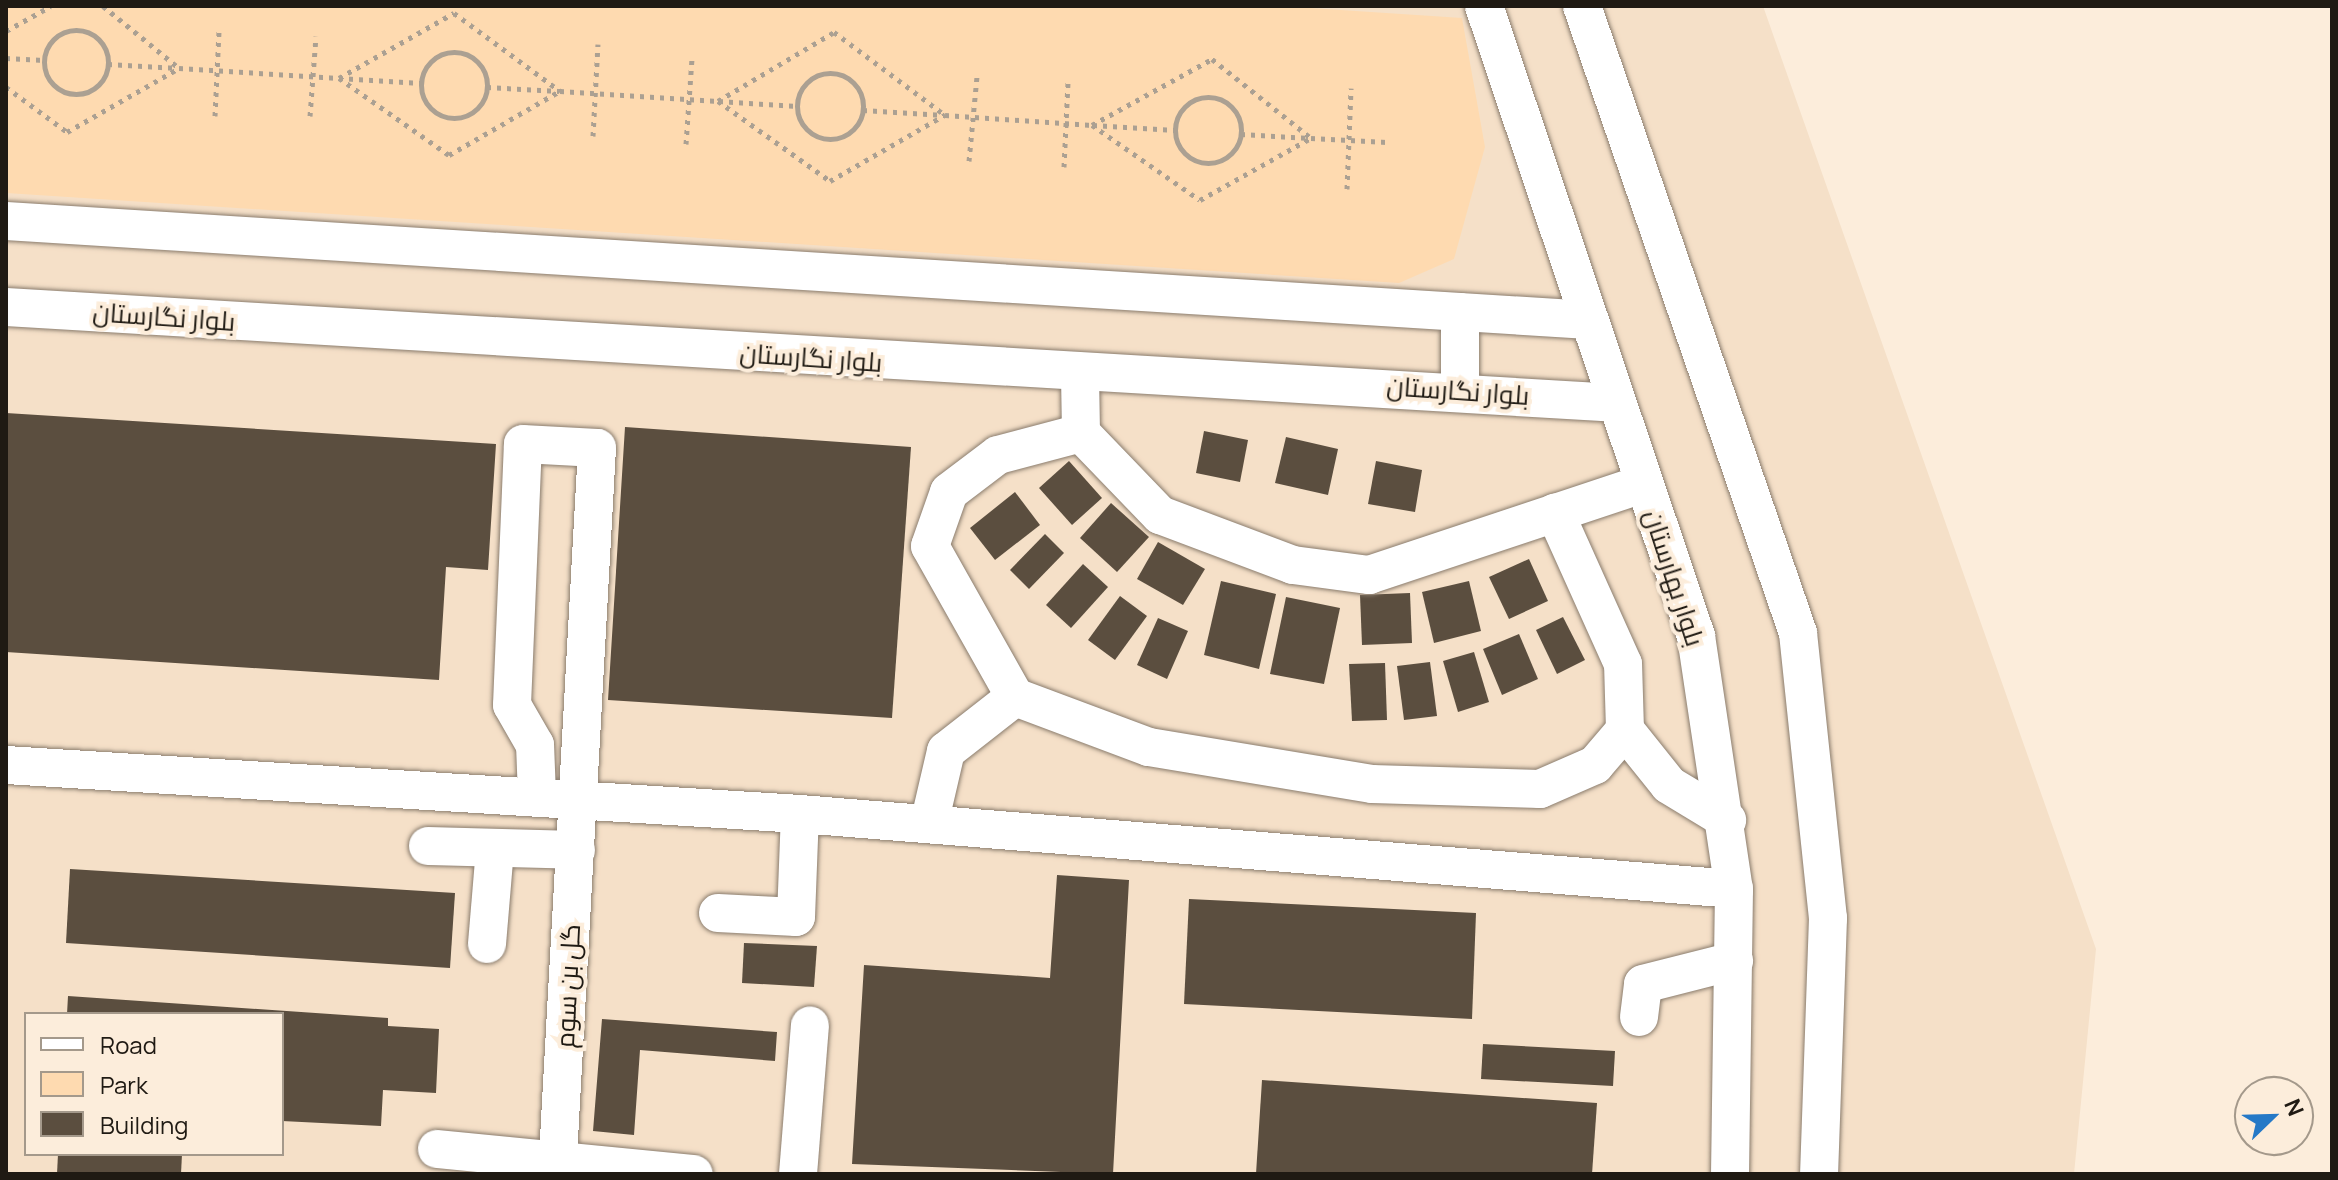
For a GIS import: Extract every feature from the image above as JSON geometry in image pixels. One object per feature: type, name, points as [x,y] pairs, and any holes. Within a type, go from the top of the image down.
[{"type":"street","name":"بلوار بهارستان","points":[[1484,6],[1615,403],[1696,636],[1727,820],[1734,889],[1730,1174]]},
{"type":"street","points":[[1582,6],[1798,633],[1828,918],[1819,1174]]},
{"type":"street","points":[[6,221],[1589,320]]},
{"type":"street","name":"بلوار نگارستان","points":[[6,307],[1080,375],[1460,389],[1615,403]]},
{"type":"street","points":[[1460,312],[1460,389]]},
{"type":"street","points":[[1080,375],[1081,433],[1160,515],[1293,565],[1369,575],[1643,484]]},
{"type":"street","points":[[1081,433],[985,464],[949,492],[930,546],[1015,697],[1149,747],[1372,784],[1540,789],[1595,765],[1625,730]]},
{"type":"street","name":"گل بن سوم","points":[[537,796],[535,745],[512,705],[523,444],[597,448],[558,1169]]},
{"type":"street","points":[[1555,513],[1623,664],[1625,730],[1669,785],[1727,820]]},
{"type":"street","points":[[929,824],[946,751],[1015,697]]},
{"type":"street","points":[[6,765],[579,798],[1734,889]]},
{"type":"street","points":[[718,913],[796,917],[800,814]]},
{"type":"street","points":[[428,846],[576,850]]},
{"type":"street","points":[[487,944],[495,848]]},
{"type":"street","points":[[1639,1017],[1643,984],[1734,961]]},
{"type":"street","points":[[798,1174],[810,1025]]},
{"type":"street","points":[[437,1149],[558,1169],[694,1174]]},
{"type":"path","points":[[6,31],[51,6]]},
{"type":"path","points":[[103,6],[179,68]]},
{"type":"path","points":[[339,78],[454,13],[560,91]]},
{"type":"path","points":[[83,30],[102,42],[108,64],[91,91],[69,93],[50,82],[44,60],[61,32],[83,30]]},
{"type":"path","points":[[215,116],[219,31]]},
{"type":"path","points":[[718,101],[834,32],[945,115]]},
{"type":"path","points":[[310,116],[316,36]]},
{"type":"path","points":[[593,136],[598,44]]},
{"type":"path","points":[[454,51],[482,67],[487,87],[469,114],[448,117],[429,106],[421,83],[434,58],[454,51]]},
{"type":"path","points":[[6,58],[44,60]]},
{"type":"path","points":[[686,144],[692,58]]},
{"type":"path","points":[[1092,125],[1212,59],[1311,138]]},
{"type":"path","points":[[108,64],[421,83]]},
{"type":"path","points":[[6,87],[67,132],[179,68]]},
{"type":"path","points":[[836,73],[855,85],[863,110],[850,133],[831,140],[810,133],[797,106],[806,83],[836,73]]},
{"type":"path","points":[[969,161],[977,77]]},
{"type":"path","points":[[339,78],[449,155],[560,91]]},
{"type":"path","points":[[1064,167],[1068,82]]},
{"type":"path","points":[[487,87],[797,106]]},
{"type":"path","points":[[1347,189],[1351,88]]},
{"type":"path","points":[[1209,97],[1236,112],[1241,134],[1223,160],[1202,163],[1183,153],[1175,130],[1188,104],[1209,97]]},
{"type":"path","points":[[718,101],[830,181],[945,115]]},
{"type":"path","points":[[863,110],[1175,130]]},
{"type":"path","points":[[1092,125],[1200,200],[1311,138]]},
{"type":"path","points":[[1241,134],[1387,142]]},
{"type":"shaded area","points":[[6,6],[1763,6],[2096,949],[2074,1174],[6,1174]]},
{"type":"green space","points":[[6,6],[1280,6],[1462,18],[1485,147],[1454,259],[1399,283],[6,193]]},
{"type":"building","points":[[6,413],[496,444],[488,570],[446,567],[439,680],[6,652]]},
{"type":"building","points":[[625,427],[911,447],[892,718],[608,700]]},
{"type":"building","points":[[1204,431],[1248,440],[1240,482],[1196,473]]},
{"type":"building","points":[[1286,437],[1338,449],[1328,495],[1275,483]]},
{"type":"building","points":[[1069,461],[1102,498],[1072,525],[1039,488]]},
{"type":"building","points":[[1376,461],[1422,470],[1415,512],[1368,504]]},
{"type":"building","points":[[1015,492],[1040,525],[995,560],[970,528]]},
{"type":"building","points":[[1111,503],[1149,537],[1117,572],[1080,538]]},
{"type":"building","points":[[1045,534],[1064,553],[1029,589],[1010,570]]},
{"type":"building","points":[[1158,542],[1205,569],[1183,605],[1137,579]]},
{"type":"building","points":[[1529,559],[1548,601],[1509,619],[1489,577]]},
{"type":"building","points":[[1083,564],[1108,587],[1071,628],[1046,605]]},
{"type":"building","points":[[1221,581],[1276,594],[1259,669],[1204,655]]},
{"type":"building","points":[[1469,581],[1481,631],[1434,643],[1422,592]]},
{"type":"building","points":[[1410,593],[1412,643],[1362,645],[1360,595]]},
{"type":"building","points":[[1120,596],[1147,616],[1115,660],[1088,640]]},
{"type":"building","points":[[1286,597],[1340,608],[1324,684],[1270,674]]},
{"type":"building","points":[[1563,617],[1585,660],[1557,674],[1536,630]]},
{"type":"building","points":[[1158,618],[1188,631],[1167,679],[1137,665]]},
{"type":"building","points":[[1519,634],[1538,679],[1502,695],[1483,649]]},
{"type":"building","points":[[1474,652],[1489,702],[1458,712],[1443,661]]},
{"type":"building","points":[[1430,662],[1437,716],[1404,720],[1397,666]]},
{"type":"building","points":[[1385,663],[1387,720],[1352,721],[1349,664]]},
{"type":"building","points":[[70,869],[455,893],[450,968],[66,943]]},
{"type":"building","points":[[1057,875],[1129,880],[1113,1174],[852,1164],[864,965],[1050,978]]},
{"type":"building","points":[[1189,899],[1476,913],[1472,1019],[1184,1004]]},
{"type":"building","points":[[744,943],[817,946],[814,987],[742,983]]},
{"type":"building","points":[[68,996],[388,1018],[388,1026],[439,1029],[436,1093],[383,1090],[381,1126],[284,1121],[284,1012],[67,1012]]},
{"type":"building","points":[[602,1019],[777,1032],[775,1061],[640,1050],[634,1135],[593,1131]]},
{"type":"building","points":[[1483,1044],[1615,1051],[1613,1086],[1481,1079]]},
{"type":"building","points":[[1262,1080],[1597,1103],[1592,1174],[1256,1174]]},
{"type":"building","points":[[58,1156],[182,1156],[181,1174],[57,1174]]}]
